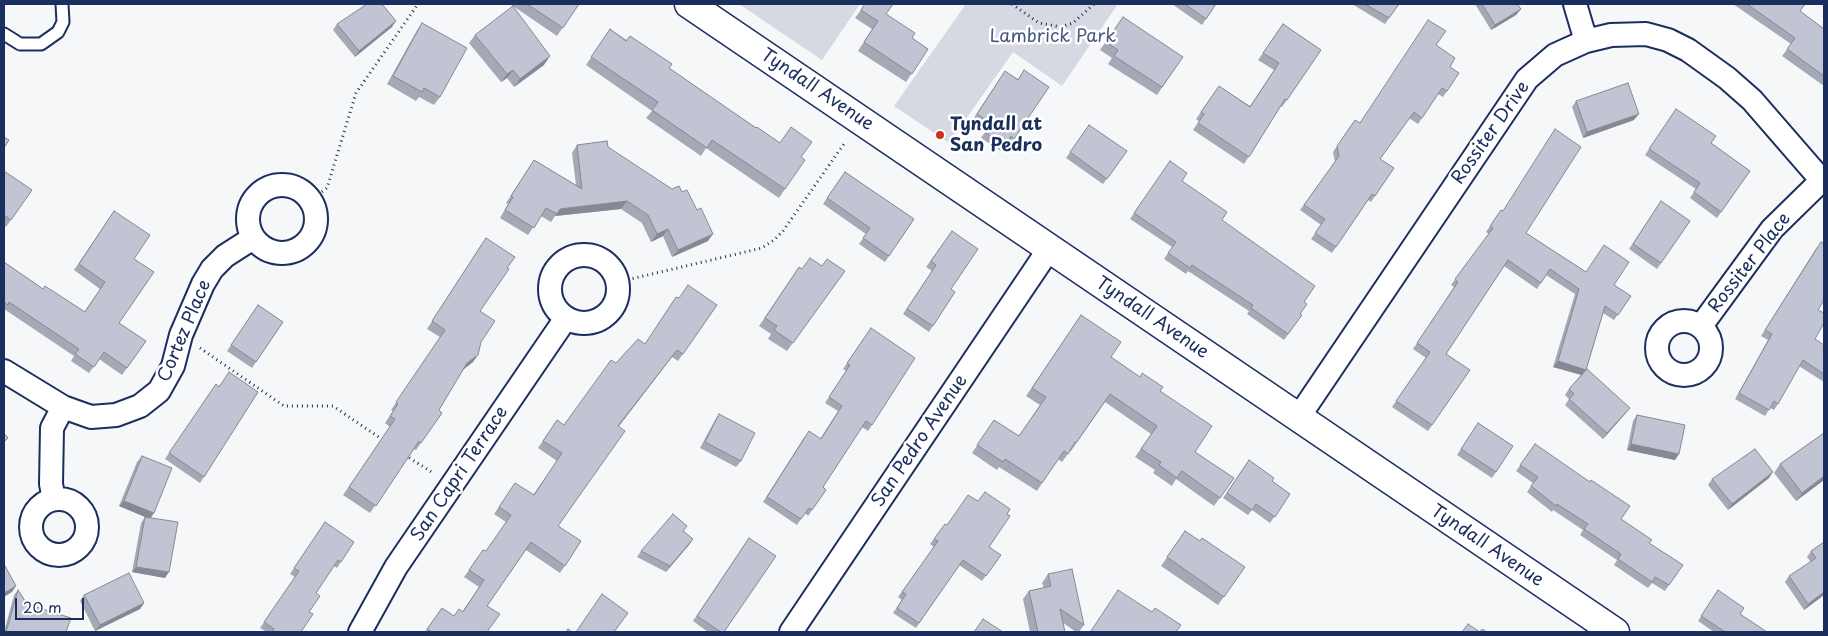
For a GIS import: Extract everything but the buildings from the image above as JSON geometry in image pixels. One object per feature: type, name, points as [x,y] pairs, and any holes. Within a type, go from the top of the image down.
[{"type":"street","name":"Tyndall Avenue","points":[[689,4],[1615,632]]},
{"type":"street","points":[[1575,4],[1586,40]]},
{"type":"street","name":"Rossiter Drive","points":[[1298,418],[1527,79],[1555,55],[1586,40],[1646,34],[1668,40],[1688,50],[1727,78],[1752,100],[1823,182]]},
{"type":"street","name":"Rossiter Place","points":[[1701,326],[1772,229],[1823,182]]},
{"type":"street","points":[[272,187],[293,188],[310,201],[314,210],[314,226],[308,240],[300,248],[291,252],[275,252],[260,246],[253,238],[248,218],[255,199],[263,191],[272,187]]},
{"type":"street","name":"Cortez Place","points":[[4,371],[63,407],[92,418],[116,415],[140,406],[158,391],[173,366],[181,335],[203,284],[212,269],[225,256],[253,238]]},
{"type":"street","name":"San Pedro Avenue","points":[[791,632],[1049,249]]},
{"type":"street","points":[[586,255],[607,263],[618,282],[618,294],[608,314],[588,323],[577,323],[566,318],[558,311],[550,290],[557,269],[565,261],[586,255]]},
{"type":"street","name":"San Capri Terrace","points":[[360,632],[396,568],[566,318]]},
{"type":"street","points":[[54,499],[50,484],[52,428],[63,407]]},
{"type":"lane","points":[[4,34],[20,44],[41,44],[58,32],[63,22],[62,4]]},
{"type":"path","points":[[310,201],[327,188],[356,93],[418,4]]},
{"type":"path","points":[[1012,4],[1039,24],[1061,27],[1073,23],[1094,4]]},
{"type":"path","points":[[618,282],[752,252],[774,240],[861,120]]},
{"type":"path","points":[[181,335],[284,406],[333,406],[389,444]]},
{"type":"path","points":[[397,449],[452,486]]},
{"type":"green space","points":[[739,4],[860,4],[822,60]]},
{"type":"green space","name":"Lambrick Park","points":[[966,4],[1118,4],[1062,86],[1013,52],[949,143],[894,106]]},
{"type":"place","name":"Tyndall at San Pedro","points":[[940,135]]}]
